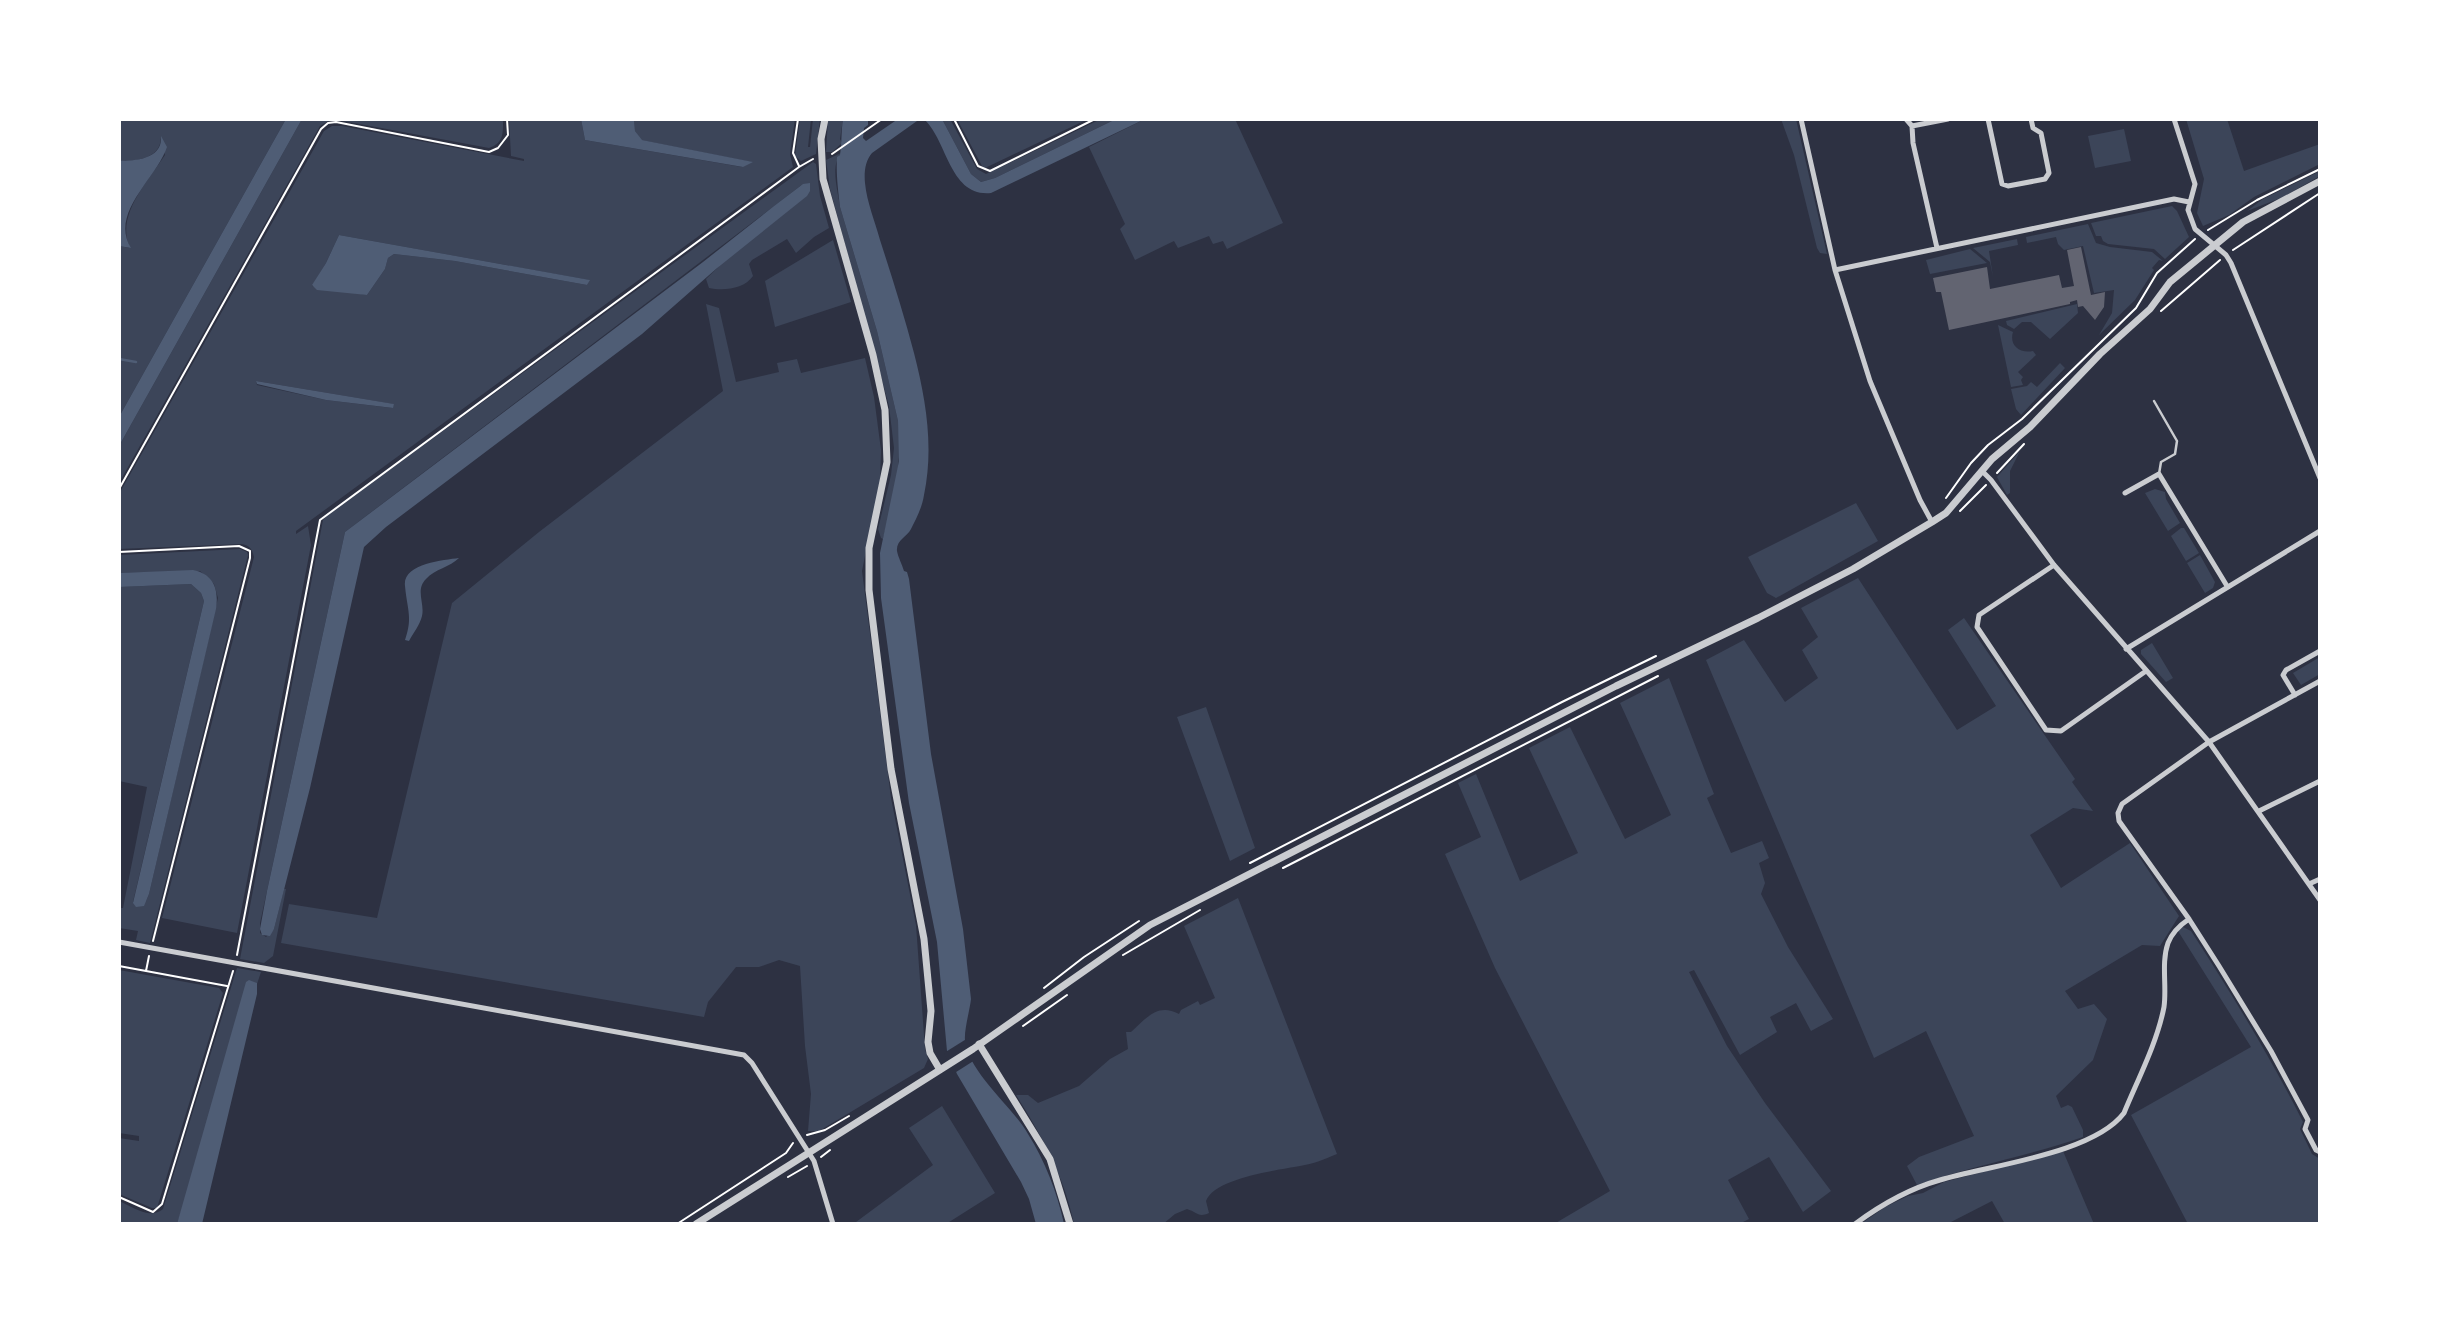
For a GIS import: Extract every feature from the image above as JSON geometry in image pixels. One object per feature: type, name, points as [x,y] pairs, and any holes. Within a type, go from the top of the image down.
[{"type":"street","points":[[825,119],[821,157],[826,191],[886,410],[887,462],[869,548],[869,590],[891,769],[924,939],[931,1011],[928,1042],[930,1053],[940,1070]]},
{"type":"street","points":[[1801,119],[1835,270],[1870,382],[1920,500],[1931,519]]},
{"type":"street","points":[[1906,119],[1912,126],[1913,143],[1937,248]]},
{"type":"street","points":[[1912,126],[1948,119]]},
{"type":"street","points":[[1988,119],[2001,184],[2008,186],[2045,179],[2049,173],[2040,133],[2034,128],[2031,119]]},
{"type":"street","points":[[2174,119],[2195,184],[2188,210],[2195,229],[2226,255],[2320,478]]},
{"type":"street","points":[[696,1224],[940,1070],[1150,925],[1626,681],[1853,569],[1931,519],[1946,513],[1992,458],[2030,427],[2100,354],[2150,309],[2170,282],[2243,222],[2320,181]]},
{"type":"street","points":[[1835,270],[2174,199],[2189,202]]},
{"type":"street","points":[[1982,471],[2054,565],[2209,742],[2320,900]]},
{"type":"street","points":[[2125,493],[2159,474],[2227,586]]},
{"type":"street","points":[[2126,649],[2320,531]]},
{"type":"street","points":[[2054,565],[1979,615],[1977,627],[2046,730],[2061,731],[2146,671]]},
{"type":"street","points":[[2295,695],[2283,675],[2286,670],[2320,651]]},
{"type":"street","points":[[2320,681],[2209,742],[2122,804],[2118,813],[2119,821],[2189,919],[2271,1051],[2308,1120],[2305,1129],[2316,1150],[2320,1152]]},
{"type":"street","points":[[2259,811],[2320,781]]},
{"type":"street","points":[[2309,884],[2320,878]]},
{"type":"street","points":[[1855,1224],[1888,1201],[1912,1190],[2091,1139],[2118,1121],[2124,1113],[2160,1024],[2165,1003],[2169,940],[2180,925],[2189,919]]},
{"type":"street","points":[[119,942],[744,1055],[752,1063],[814,1161],[832,1224]]},
{"type":"street","points":[[976,1046],[1050,1159],[1070,1224]]},
{"type":"street","points":[[2310,1138],[2320,1135]]},
{"type":"lane","points":[[2154,401],[2177,441],[2175,453],[2161,462],[2159,474]]},
{"type":"path","points":[[119,489],[321,129],[328,123],[336,122],[489,152],[504,142],[508,135],[507,119]]},
{"type":"path","points":[[798,119],[793,153],[799,167]]},
{"type":"path","points":[[954,119],[978,166],[985,171],[1095,119]]},
{"type":"path","points":[[832,154],[881,120]]},
{"type":"path","points":[[119,1198],[153,1212],[162,1204],[235,964],[320,520],[799,167],[809,160],[821,157]]},
{"type":"path","points":[[1931,519],[1971,463],[2022,419],[2136,307],[2157,273],[2200,235],[2257,201],[2320,169]]},
{"type":"path","points":[[2161,310],[2226,255],[2320,192]]},
{"type":"path","points":[[2023,446],[2032,436]]},
{"type":"path","points":[[119,552],[239,547],[250,551],[146,971]]},
{"type":"path","points":[[1279,869],[1665,672]]},
{"type":"path","points":[[1121,957],[1200,910]]},
{"type":"path","points":[[119,967],[228,986]]},
{"type":"path","points":[[1017,1030],[1066,996]]},
{"type":"path","points":[[677,1224],[779,1157]]},
{"type":"shaded area","points":[[119,119],[286,119],[119,417],[119,246],[130,248],[127,224],[130,211],[142,187],[165,155],[161,138],[160,145],[152,155],[119,161]]},
{"type":"shaded area","points":[[286,119],[302,119],[119,446],[119,417]]},
{"type":"shaded area","points":[[302,119],[503,119],[503,129],[498,143],[489,148],[338,120],[330,120],[320,126],[119,483],[119,446]]},
{"type":"shaded area","points":[[509,119],[581,119],[585,140],[742,167],[751,162],[641,140],[635,131],[634,119],[795,119],[790,154],[793,167],[296,531],[296,534],[308,526],[311,545],[237,933],[162,918],[254,557],[250,548],[241,544],[119,549],[119,494],[324,131],[332,126],[342,126],[524,161],[511,156]],"holes":[[[339,235],[589,280],[587,285],[455,261],[394,254],[388,258],[385,269],[367,295],[312,286]],[[256,381],[393,404],[394,404],[392,408],[326,400],[257,385]]]},
{"type":"shaded area","points":[[581,119],[634,119],[635,131],[642,140],[753,162],[743,167],[585,140]]},
{"type":"shaded area","points":[[800,119],[811,119],[810,147],[813,119],[820,119],[816,154],[801,161],[795,156]]},
{"type":"shaded area","points":[[828,119],[843,119],[840,139],[842,143],[832,152],[826,152]]},
{"type":"shaded area","points":[[843,119],[868,119],[863,138],[866,141],[898,119],[942,119],[971,174],[981,182],[995,178],[1116,119],[1145,119],[991,193],[977,192],[958,178],[925,120],[917,121],[872,153],[865,171],[869,205],[914,353],[927,424],[928,459],[923,500],[911,529],[900,541],[897,551],[909,579],[931,754],[963,929],[971,999],[965,1040],[974,1064],[1021,1123],[1040,1155],[1058,1200],[1064,1224],[1036,1224],[1021,1182],[957,1074],[947,1051],[937,942],[909,803],[881,598],[880,553],[899,461],[898,421],[877,331],[840,207],[837,157],[840,155]]},
{"type":"shaded area","points":[[942,119],[950,119],[977,169],[986,174],[1101,119],[1116,119],[995,178],[981,182],[971,174]]},
{"type":"shaded area","points":[[957,119],[1088,119],[985,168]]},
{"type":"shaded area","points":[[1145,119],[1235,119],[1283,223],[1227,249],[1223,241],[1213,244],[1209,236],[1178,248],[1174,241],[1135,260],[1120,229],[1125,224],[1089,147]]},
{"type":"shaded area","points":[[1781,119],[1796,119],[1827,254],[1820,253],[1817,248],[1794,155]]},
{"type":"shaded area","points":[[2186,119],[2227,119],[2244,171],[2320,144],[2320,164],[2254,197],[2229,215],[2203,226],[2197,213],[2204,179]]},
{"type":"shaded area","points":[[2124,129],[2131,161],[2095,168],[2088,136]]},
{"type":"shaded area","points":[[161,136],[167,147],[137,196],[126,222],[126,235],[131,248],[119,246],[119,161],[140,159],[153,154],[158,150]]},
{"type":"shaded area","points":[[841,153],[835,172],[840,207],[877,331],[898,421],[900,445],[897,481],[883,539],[878,529],[891,475],[894,448],[889,406],[830,189],[826,160]]},
{"type":"shaded area","points":[[813,162],[816,164],[820,196],[829,228],[796,253],[787,239],[752,260],[749,264],[753,276],[744,284],[727,289],[709,288],[706,279],[803,184],[345,532],[260,923],[260,933],[266,937],[274,929],[286,889],[273,956],[264,963],[240,959],[323,520]]},
{"type":"shaded area","points":[[2320,171],[2320,176],[2281,198],[2247,211],[2263,199]]},
{"type":"shaded area","points":[[810,183],[807,196],[716,269],[642,334],[386,527],[364,547],[310,788],[274,929],[270,936],[262,935],[260,929],[267,891],[345,532],[803,184]]},
{"type":"shaded area","points":[[2172,206],[2189,237],[2165,259],[2154,249],[2108,244],[2101,236],[2096,236],[2091,223]]},
{"type":"shaded area","points":[[2088,224],[2096,243],[2152,252],[2163,261],[2159,260],[2152,268],[2154,270],[2135,300],[2099,335],[2112,313],[2114,290],[2094,293],[2083,246],[2064,250],[2056,237],[2027,243],[2026,237]]},
{"type":"shaded area","points":[[339,235],[590,280],[587,285],[455,261],[394,254],[388,258],[385,269],[367,295],[317,290],[312,285]]},
{"type":"shaded area","points":[[2017,239],[2018,245],[1989,251],[1993,277],[1990,262],[1973,248]]},
{"type":"shaded area","points":[[833,240],[851,302],[775,327],[765,281]]},
{"type":"shaded area","points":[[1970,249],[1987,263],[1930,274],[1926,260]]},
{"type":"shaded area","points":[[706,304],[719,308],[736,382],[779,372],[777,363],[797,359],[801,373],[865,358],[874,397],[881,450],[880,481],[862,571],[891,798],[916,925],[928,1059],[924,1068],[819,1131],[808,1131],[811,1094],[800,966],[779,960],[759,967],[736,967],[708,1002],[704,1017],[281,943],[289,904],[377,918],[452,603],[539,532],[723,391]]},
{"type":"shaded area","points":[[2077,304],[2078,313],[2050,339],[2031,322],[2022,322],[2014,329],[2007,325],[2006,321]]},
{"type":"shaded area","points":[[1998,325],[2013,332],[2012,341],[2016,348],[2033,351],[2036,355],[2018,372],[2023,377],[2023,385],[2011,387]]},
{"type":"shaded area","points":[[2060,363],[2065,368],[2021,415],[2016,409],[2011,389],[2027,386],[2031,382],[2037,387]]},
{"type":"shaded area","points":[[256,381],[394,404],[393,408],[326,400],[257,384]]},
{"type":"shaded area","points":[[2020,451],[2010,471],[2010,493],[2007,495],[1997,477]]},
{"type":"shaded area","points":[[2155,489],[2165,492],[2166,499],[2180,523],[2168,531],[2145,493]]},
{"type":"shaded area","points":[[1856,503],[1878,541],[1776,598],[1767,593],[1748,557]]},
{"type":"shaded area","points":[[2184,528],[2199,553],[2186,561],[2171,536]]},
{"type":"shaded area","points":[[240,549],[248,555],[150,943],[136,940],[138,931],[119,928],[119,908],[123,908],[147,787],[119,781],[119,587],[191,584],[201,593],[204,601],[133,902],[146,901],[149,894],[218,598],[214,584],[200,571],[119,573],[119,555]]},
{"type":"shaded area","points":[[2200,555],[2215,582],[2213,588],[2205,593],[2187,563]]},
{"type":"shaded area","points":[[459,558],[423,583],[421,619],[409,641],[405,640],[409,619],[406,579],[410,573],[425,564]]},
{"type":"shaded area","points":[[193,570],[206,575],[214,584],[217,595],[216,609],[149,894],[144,906],[136,907],[133,903],[204,601],[201,593],[191,584],[119,587],[119,573]]},
{"type":"shaded area","points":[[1858,578],[1957,730],[1996,706],[1948,630],[1964,618],[2075,779],[2072,782],[2093,811],[2073,808],[2030,835],[2061,888],[2130,843],[2179,916],[2160,946],[2142,945],[2065,991],[2078,1009],[2094,1004],[2107,1019],[2093,1060],[2056,1096],[2061,1108],[2068,1105],[2072,1107],[2083,1130],[2083,1137],[1917,1185],[1907,1166],[1919,1157],[1974,1136],[1926,1031],[1874,1058],[1706,660],[1744,640],[1785,702],[1818,678],[1802,650],[1818,637],[1801,608]]},
{"type":"shaded area","points":[[2152,643],[2173,678],[2166,682],[2141,654],[2141,650]]},
{"type":"shaded area","points":[[2320,657],[2320,674],[2301,685],[2293,673]]},
{"type":"shaded area","points":[[1669,678],[1714,794],[1707,798],[1731,853],[1762,841],[1769,858],[1759,863],[1765,883],[1761,894],[1788,947],[1833,1019],[1811,1031],[1796,1003],[1770,1017],[1777,1032],[1740,1055],[1694,970],[1689,972],[1727,1046],[1765,1103],[1831,1191],[1803,1212],[1769,1157],[1728,1180],[1749,1219],[1739,1224],[1554,1224],[1610,1191],[1495,968],[1445,854],[1481,837],[1458,783],[1476,774],[1520,881],[1578,853],[1529,748],[1570,727],[1625,839],[1671,815],[1620,703]]},
{"type":"shaded area","points":[[1206,707],[1255,848],[1230,861],[1177,717]]},
{"type":"shaded area","points":[[1238,898],[1337,1154],[1310,1164],[1248,1176],[1221,1186],[1211,1193],[1206,1201],[1209,1213],[1200,1215],[1187,1209],[1175,1214],[1163,1224],[1074,1224],[1051,1157],[1016,1095],[1028,1095],[1038,1103],[1079,1086],[1110,1059],[1128,1049],[1126,1032],[1131,1032],[1147,1017],[1164,1010],[1179,1014],[1181,1010],[1198,1001],[1200,1005],[1215,998],[1184,926]]},
{"type":"shaded area","points":[[2183,927],[2191,931],[2235,1001],[2303,1122],[2300,1129],[2312,1154],[2320,1159],[2320,1224],[2188,1224],[2131,1115],[2251,1047],[2178,931]]},
{"type":"shaded area","points":[[237,968],[261,972],[177,1224],[119,1223],[119,1201],[147,1213],[163,1209]]},
{"type":"shaded area","points":[[119,970],[219,988],[223,993],[157,1208],[119,1194],[119,1138],[139,1141],[139,1136],[119,1133]]},
{"type":"shaded area","points":[[249,980],[257,983],[257,994],[202,1224],[177,1224],[246,982]]},
{"type":"shaded area","points":[[942,1106],[995,1193],[946,1224],[857,1224],[856,1222],[933,1165],[909,1128]]},
{"type":"shaded area","points":[[2063,1151],[2094,1224],[2005,1224],[1992,1201],[1951,1222],[1952,1224],[1861,1224],[1885,1207],[1944,1182]]},
{"type":"pier","points":[[968,1038],[975,1060],[953,1074],[944,1053]]},
{"type":"building","points":[[2081,247],[2091,295],[2105,292],[2104,307],[2095,320],[2083,306],[2078,307],[2077,300],[2070,304],[1949,330],[1941,292],[1936,292],[1933,278],[1987,267],[1990,289],[2059,275],[2062,288],[2074,286],[2067,250]]},
{"type":"waterway","points":[[119,359],[136,362]]}]
